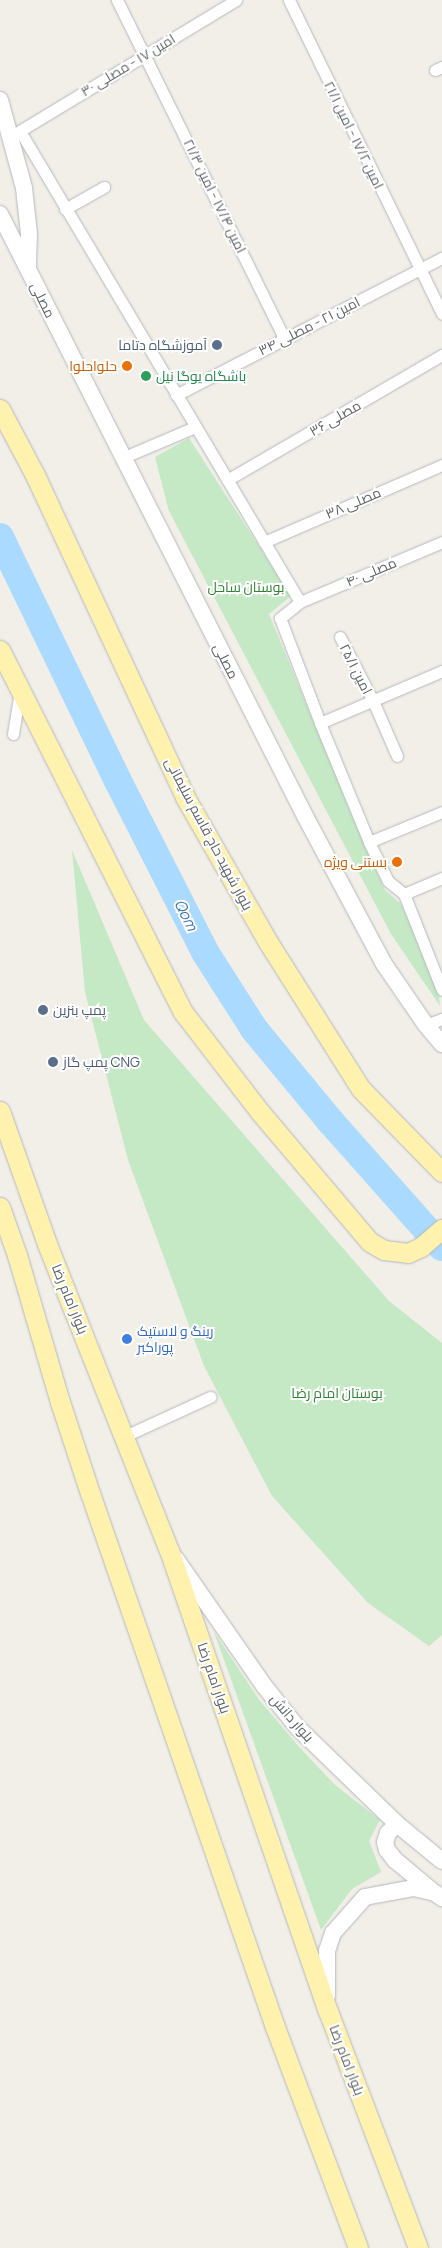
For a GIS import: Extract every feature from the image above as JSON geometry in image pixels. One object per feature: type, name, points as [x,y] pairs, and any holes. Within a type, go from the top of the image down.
[{"type":"main road","points":[[0,100],[10,127],[24,188],[29,234],[28,268]]},
{"type":"main road","name":"مصلی","points":[[0,214],[300,807],[379,956],[426,1025],[442,1044]]},
{"type":"main road","name":"بلوار شهید حاج قاسم سلیمانی","points":[[0,409],[39,484],[186,797],[249,908],[360,1089],[442,1172]]},
{"type":"main road","points":[[0,650],[183,1012],[260,1112],[370,1242],[384,1250],[408,1252],[421,1247],[442,1228]]},
{"type":"main road","name":"بلوار امام رضا","points":[[0,1111],[47,1244],[170,1550],[328,2011],[418,2248]]},
{"type":"main road","points":[[426,1156],[442,1182]]},
{"type":"main road","points":[[0,1207],[17,1255],[60,1402],[109,1549],[272,2018],[358,2248]]},
{"type":"main road","name":"بلوار دانش","points":[[170,1550],[265,1687],[297,1727],[397,1824],[442,1861]]},
{"type":"main road","points":[[397,1824],[388,1833],[385,1842],[388,1850],[395,1860],[439,1895]]},
{"type":"main road","points":[[328,2011],[327,1951],[334,1933],[347,1915],[364,1897],[414,1888],[439,1895]]},
{"type":"street","name":"امین ۱۷/۴ - امین ۲۱/۳","points":[[117,0],[284,338]]},
{"type":"street","name":"امین ۱۷ - مصلی ۳۰","points":[[10,127],[145,54],[236,0]]},
{"type":"street","name":"امین ۱۷/۲ - امین ۲۱/۱","points":[[289,0],[442,314]]},
{"type":"street","points":[[10,127],[65,209],[300,602]]},
{"type":"street","points":[[65,209],[104,187]]},
{"type":"street","name":"امین ۲۱ - مصلی ۳۴","points":[[176,395],[442,258]]},
{"type":"street","name":"مصلی ۳۶","points":[[227,480],[442,355]]},
{"type":"street","points":[[122,458],[195,426]]},
{"type":"street","name":"مصلی ۳۸","points":[[264,542],[442,465]]},
{"type":"street","name":"مصلی ۴۰","points":[[320,723],[280,618],[300,602],[442,542]]},
{"type":"street","name":"امین ۲۵/۱","points":[[340,637],[373,701],[397,756]]},
{"type":"street","points":[[442,671],[320,723],[369,842],[388,881],[404,894],[442,990]]},
{"type":"street","points":[[13,734],[20,689]]},
{"type":"street","points":[[369,842],[442,812]]},
{"type":"street","points":[[404,894],[442,878]]},
{"type":"street","points":[[426,1025],[442,1019]]},
{"type":"street","points":[[125,1436],[210,1397]]},
{"type":"green space","name":"بوستان ساحل","points":[[189,438],[291,596],[269,614],[361,837],[385,890],[401,904],[438,986],[440,1006],[391,934],[169,511],[155,457]]},
{"type":"green space","name":"بوستان امام رضا","points":[[72,850],[144,1020],[389,1301],[442,1343],[442,1635],[429,1646],[368,1603],[272,1496],[204,1366],[128,1160],[85,992]]},
{"type":"green space","points":[[214,1632],[260,1701],[300,1748],[335,1785],[380,1820],[369,1841],[381,1872],[352,1889],[321,1930]]},
{"type":"waterway","name":"Qom","points":[[0,537],[118,781],[205,952],[254,1029],[331,1122],[442,1247]]},
{"type":"place","name":"آموزشگاه دتاما","points":[[217,345]]},
{"type":"place","name":"حلواحلوا","points":[[127,366]]},
{"type":"place","name":"باشگاه یوگا نیل","points":[[146,376]]},
{"type":"place","name":"بستنی ویژه","points":[[397,862]]},
{"type":"place","name":"پمپ بنزین","points":[[43,1010]]},
{"type":"place","name":"پمپ گاز CNG","points":[[53,1062]]},
{"type":"place","name":"رینگ و لاستیک پوراکبر","points":[[127,1339]]}]
